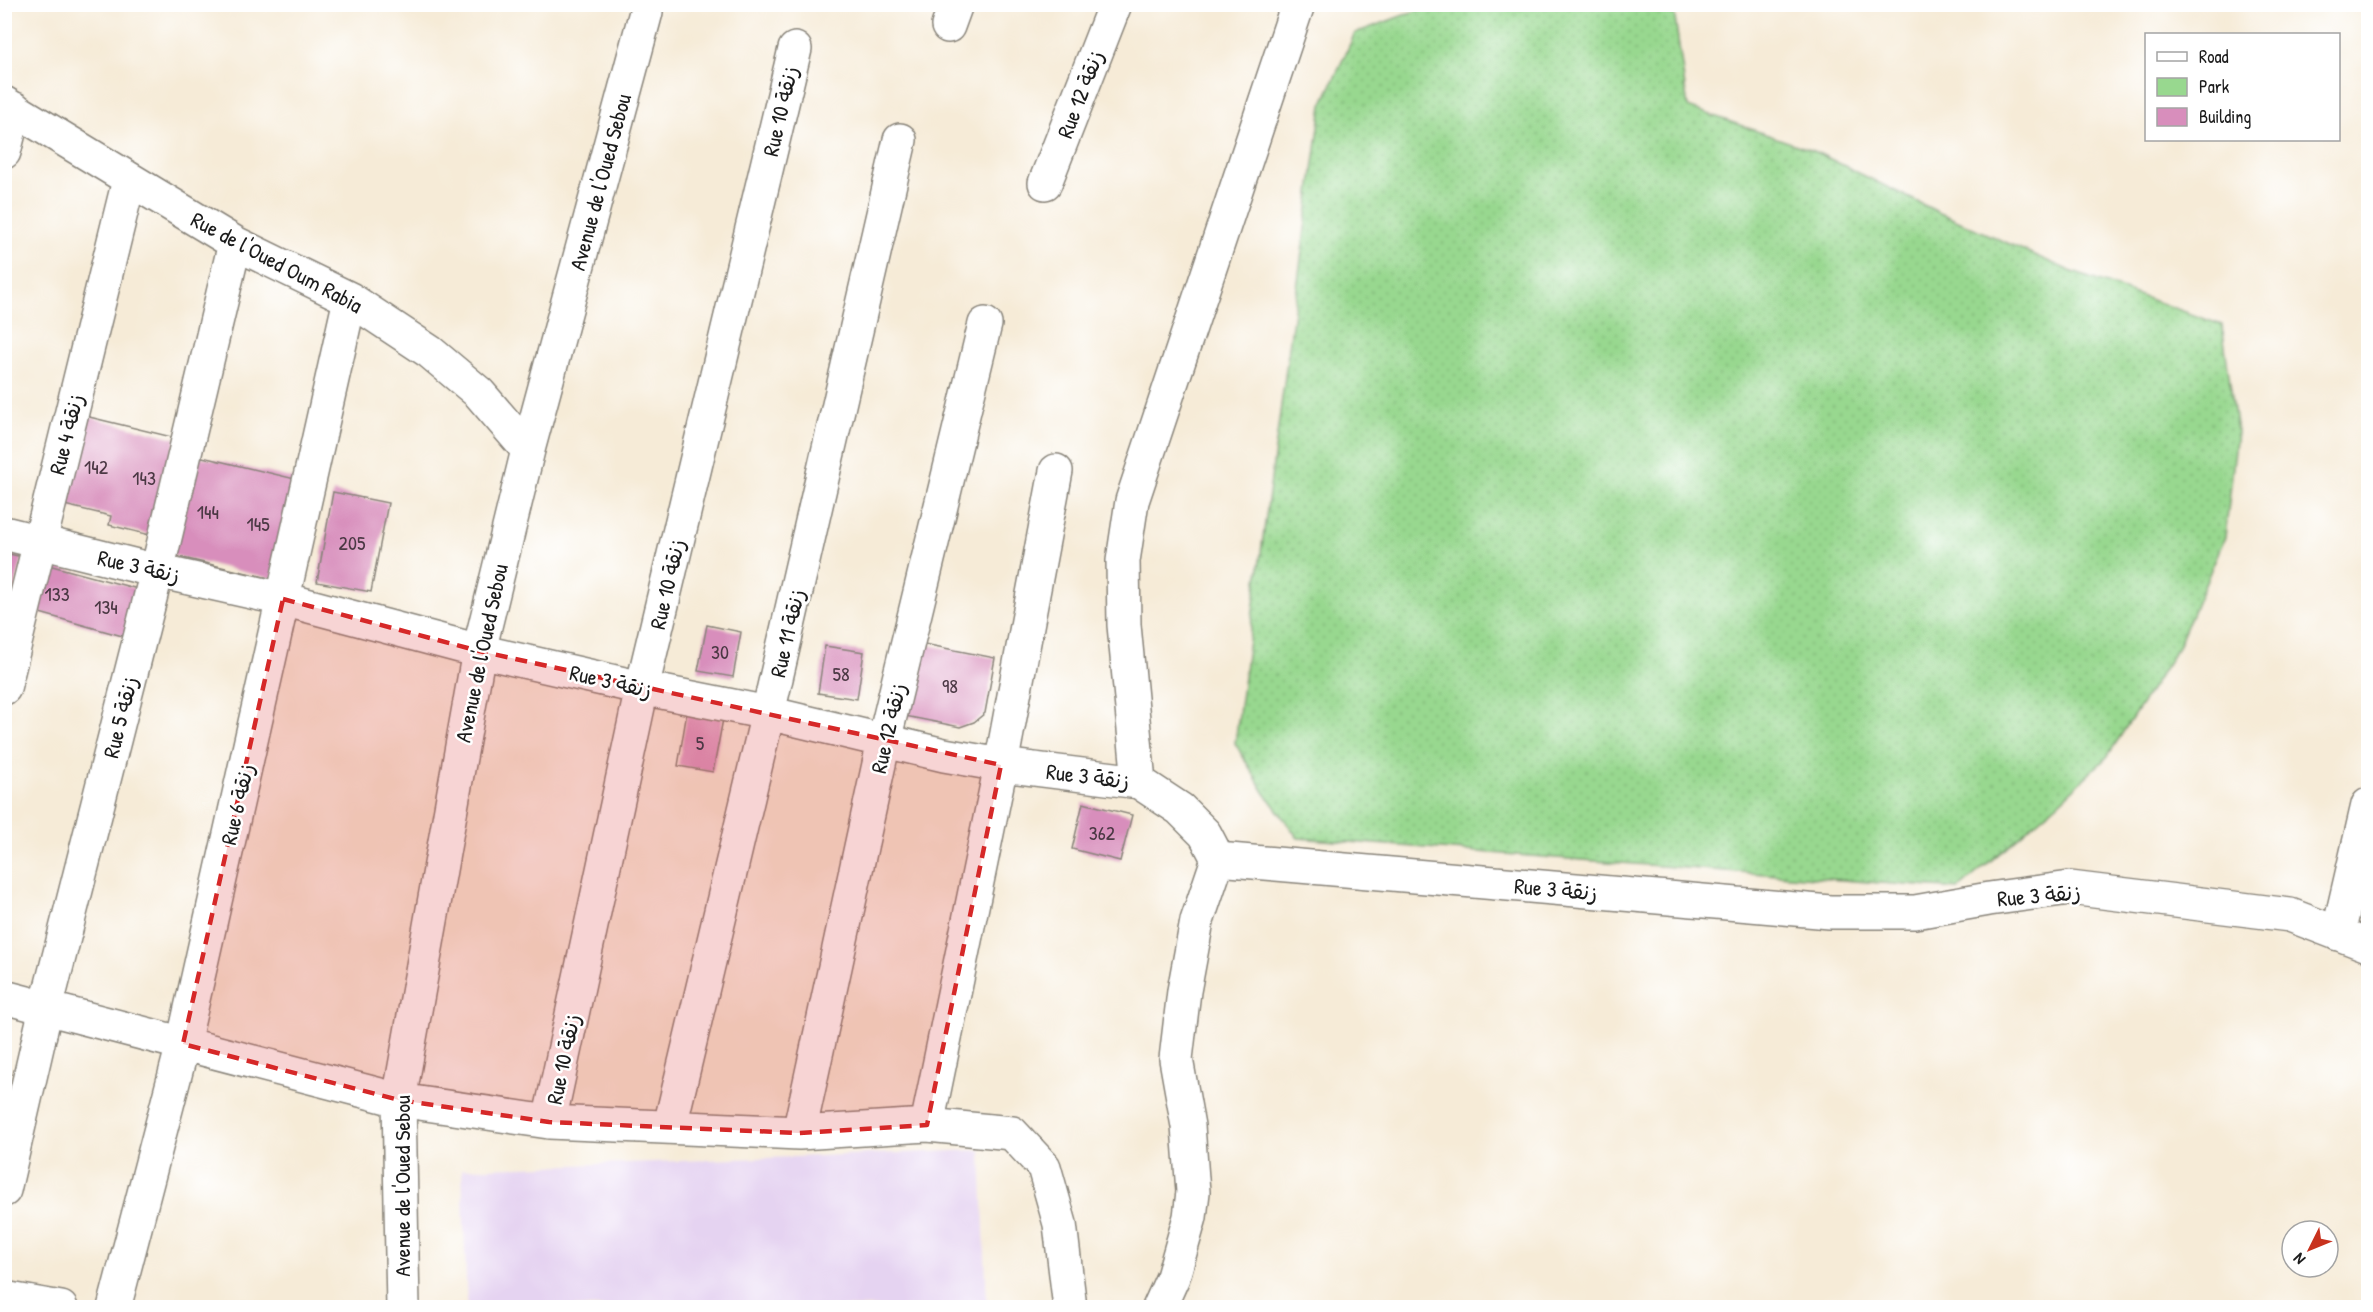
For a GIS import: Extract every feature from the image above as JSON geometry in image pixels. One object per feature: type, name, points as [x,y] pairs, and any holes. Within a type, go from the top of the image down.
[{"type":"street","name":"Rue 12 زنقة","points":[[1045,183],[1115,4]]},
{"type":"street","points":[[1139,782],[1124,625],[1123,561],[1132,501],[1298,4]]},
{"type":"street","name":"Avenue de l'Oued Sebou","points":[[403,1308],[399,1100],[479,651],[528,450],[646,12]]},
{"type":"street","name":"Rue 10 زنقة","points":[[549,1122],[642,688],[795,49]]},
{"type":"street","points":[[4,152],[10,106]]},
{"type":"street","name":"Rue de l'Oued Oum Rabia","points":[[10,106],[236,243],[350,299],[430,352],[471,386],[528,450]]},
{"type":"street","name":"Rue 11 زنقة","points":[[670,1126],[900,140]]},
{"type":"street","name":"Rue 4 زنقة","points":[[4,688],[129,180]]},
{"type":"street","name":"Rue 5 زنقة","points":[[4,1190],[46,1008],[157,571],[236,243]]},
{"type":"street","name":"Rue 6 زنقة","points":[[114,1308],[183,1044],[350,299]]},
{"type":"street","name":"Rue 12 زنقة","points":[[799,1133],[884,741],[985,324]]},
{"type":"street","points":[[927,1125],[1001,765],[1056,471]]},
{"type":"street","name":"Rue 3 زنقة","points":[[4,533],[283,599],[479,651],[642,688],[768,713],[944,755],[1001,765],[1139,782],[1180,809],[1205,834],[1218,859],[1830,912],[1915,912],[2070,888],[2290,915],[2368,945]]},
{"type":"street","points":[[2338,934],[2368,805]]},
{"type":"street","points":[[1159,1308],[1173,1277],[1190,1216],[1193,1192],[1188,1126],[1176,1059],[1184,991],[1197,921],[1218,859]]},
{"type":"street","points":[[4,997],[399,1100],[549,1122],[799,1133],[927,1125],[1012,1133],[1044,1167],[1060,1224],[1070,1308]]},
{"type":"street","points":[[4,1298],[61,1308]]},
{"type":"highlighted area","points":[[283,599],[479,651],[1001,765],[927,1125],[799,1133],[549,1122],[399,1100],[183,1044]]},
{"type":"shaded area","points":[[981,1150],[987,1307],[467,1307],[462,1169]]},
{"type":"green space","points":[[1431,5],[1673,5],[1688,107],[1814,151],[1940,213],[2070,271],[2222,325],[2237,432],[2225,537],[2177,649],[2107,757],[2057,804],[1958,889],[1298,838],[1264,792],[1235,743],[1322,105],[1355,33]]},
{"type":"building","points":[[81,415],[176,438],[154,536],[109,525],[111,516],[60,504]]},
{"type":"building","points":[[194,455],[295,479],[273,579],[171,555]]},
{"type":"building","points":[[333,492],[388,503],[371,592],[317,582]]},
{"type":"building","points":[[4,553],[23,557],[8,614],[4,613]]},
{"type":"building","points":[[41,563],[138,589],[126,637],[29,610]]},
{"type":"building","points":[[707,625],[741,632],[733,677],[698,671]]},
{"type":"building","points":[[919,643],[995,658],[985,713],[974,722],[960,727],[905,716]]},
{"type":"building","points":[[825,646],[864,652],[857,699],[818,693]]},
{"type":"building","points":[[687,712],[723,719],[713,772],[678,766]]},
{"type":"building","points":[[1083,803],[1132,815],[1120,861],[1072,849]]}]
